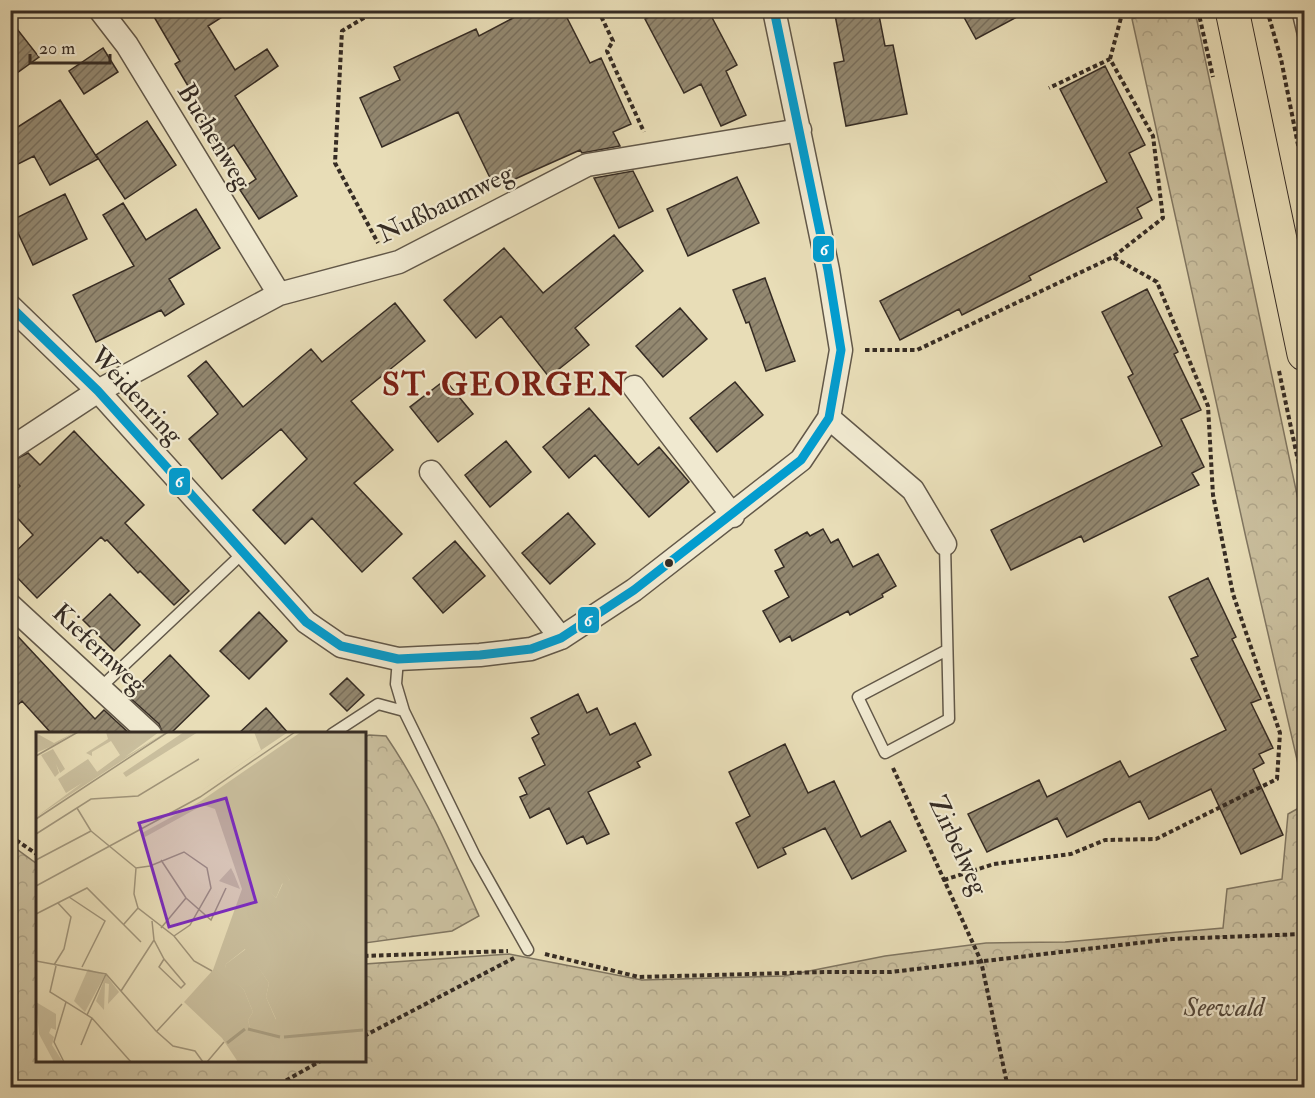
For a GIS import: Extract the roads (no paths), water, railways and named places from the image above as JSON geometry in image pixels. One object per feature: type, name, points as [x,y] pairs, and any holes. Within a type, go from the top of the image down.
[{"type":"main road","points":[[1232,10],[1305,354]]},
{"type":"street","name":"Buchenweg","points":[[100,10],[127,45],[279,294]]},
{"type":"street","name":"Weidenring","points":[[10,306],[98,391],[306,622],[341,646],[398,659],[480,655],[531,649],[561,638],[634,590],[732,516],[801,460],[829,418],[841,350],[828,270],[774,10]]},
{"type":"street","name":"Nußbaumweg","points":[[98,391],[279,294],[399,262],[586,165],[800,130]]},
{"type":"street","points":[[634,387],[732,516]]},
{"type":"street","points":[[10,449],[98,391]]},
{"type":"street","points":[[829,418],[913,490],[945,544]]},
{"type":"street","points":[[431,472],[561,638]]},
{"type":"street","name":"Kiefernweg","points":[[10,605],[148,732]]},
{"type":"lane","points":[[1297,10],[1305,39]]},
{"type":"lane","points":[[945,544],[949,719],[885,753],[858,697],[947,650]]},
{"type":"lane","points":[[101,687],[243,553]]},
{"type":"lane","points":[[398,659],[396,684],[404,711],[475,856],[528,950]]},
{"type":"lane","points":[[335,732],[378,704],[404,711]]},
{"type":"district","name":"ST. GEORGEN","points":[[505,384]]},
{"type":"park label","name":"Seewald","points":[[1224,1007]]}]
